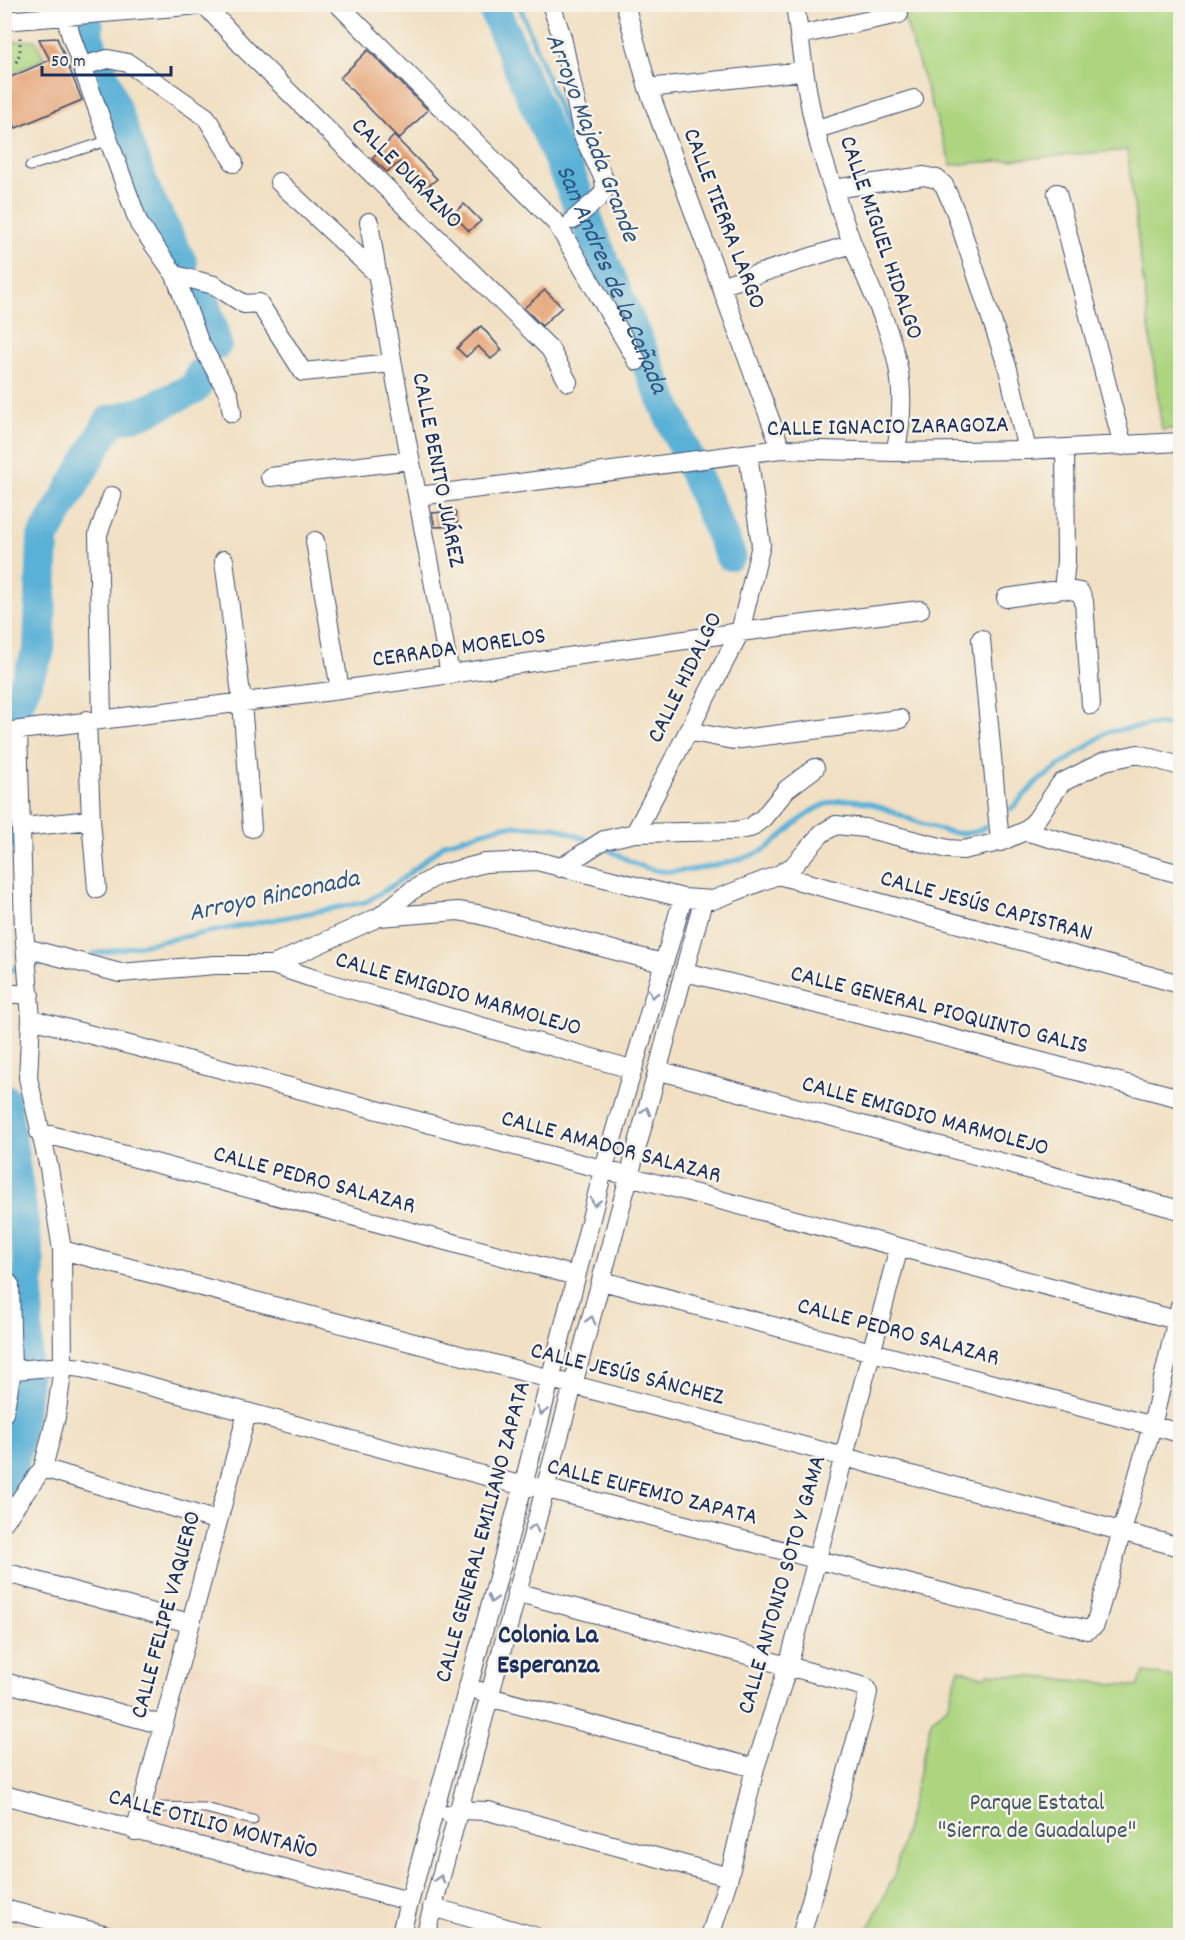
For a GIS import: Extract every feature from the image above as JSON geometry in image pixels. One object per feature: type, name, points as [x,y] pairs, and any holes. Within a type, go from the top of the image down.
[{"type":"street","points":[[12,20],[68,9],[213,4]]},
{"type":"street","points":[[338,4],[557,224],[637,362]]},
{"type":"street","points":[[551,4],[562,37],[583,136],[604,179],[604,189],[600,197],[573,220]]},
{"type":"street","name":"CALLE TIERRA LARGO","points":[[625,4],[648,88],[723,285],[781,449]]},
{"type":"street","name":"CALLE MIGUEL HIDALGO","points":[[795,4],[804,71],[833,189],[852,244],[882,312],[903,384],[903,413],[895,452]]},
{"type":"street","name":"CALLE DURAZNO","points":[[205,5],[254,58],[550,349],[568,382]]},
{"type":"street","points":[[68,9],[82,66],[139,224],[175,275],[199,341],[229,395],[232,413]]},
{"type":"street","points":[[799,35],[899,14]]},
{"type":"street","points":[[82,66],[108,59],[128,63],[206,117],[234,163]]},
{"type":"street","points":[[648,88],[804,71]]},
{"type":"street","points":[[817,129],[914,99]]},
{"type":"street","points":[[833,189],[924,176],[937,179],[949,194],[1008,369],[1027,450]]},
{"type":"street","points":[[279,182],[377,274]]},
{"type":"street","points":[[1057,193],[1123,446]]},
{"type":"street","name":"CALLE BENITO JUÁREZ","points":[[369,222],[392,363],[419,496],[450,675]]},
{"type":"street","points":[[723,285],[852,244]]},
{"type":"street","points":[[175,275],[214,285],[243,304],[259,303],[303,372],[392,363]]},
{"type":"street","name":"CALLE IGNACIO ZARAGOZA","points":[[419,496],[781,449],[895,452],[1027,450],[1180,442]]},
{"type":"street","points":[[1063,589],[1066,561],[1065,448]]},
{"type":"street","name":"CALLE HIDALGO","points":[[635,833],[740,632],[761,544],[748,454]]},
{"type":"street","points":[[270,477],[410,459]]},
{"type":"street","points":[[97,890],[91,820],[98,534],[112,496]]},
{"type":"street","points":[[315,541],[340,690]]},
{"type":"street","points":[[224,560],[242,702],[252,828]]},
{"type":"street","points":[[1006,598],[1063,589],[1078,591],[1084,601],[1091,705]]},
{"type":"street","name":"CERRADA MORELOS","points":[[12,732],[94,719],[450,675],[740,632],[920,610]]},
{"type":"street","points":[[981,639],[1000,842]]},
{"type":"street","points":[[688,731],[733,740],[900,719]]},
{"type":"street","points":[[4,1522],[43,1468],[56,1417],[54,1367],[62,1250],[49,1168],[28,1078],[31,1019],[26,948],[23,827],[12,732]]},
{"type":"street","points":[[26,948],[120,973],[215,965],[273,965],[379,917],[411,891],[451,870],[485,862],[537,861],[703,901],[754,886],[778,875],[793,866],[822,833],[842,824],[955,851],[1000,842],[1025,831],[1036,820],[1061,783],[1105,761],[1138,754],[1180,766]]},
{"type":"street","points":[[560,867],[604,840],[635,833],[733,831],[750,828],[763,818],[787,789],[815,768]]},
{"type":"street","points":[[23,827],[91,820]]},
{"type":"street","points":[[1025,831],[1180,874]]},
{"type":"street","name":"CALLE JESÚS CAPISTRAN","points":[[778,875],[1180,984]]},
{"type":"street","name":"CALLE GENERAL EMILIANO ZAPATA","points":[[400,1935],[523,1486],[603,1171],[662,963],[683,898]]},
{"type":"street","name":"CALLE GENERAL EMILIANO ZAPATA","points":[[425,1935],[703,901]]},
{"type":"street","points":[[379,917],[458,911],[477,914],[662,963]]},
{"type":"street","name":"CALLE EMIGDIO MARMOLEJO","points":[[273,965],[318,980],[631,1069]]},
{"type":"street","name":"CALLE GENERAL PIOQUINTO GALIS","points":[[685,972],[878,1018],[1180,1098]]},
{"type":"street","points":[[4,994],[30,994]]},
{"type":"street","name":"CALLE AMADOR SALAZAR","points":[[31,1019],[628,1178],[1179,1316]]},
{"type":"street","name":"CALLE EMIGDIO MARMOLEJO","points":[[657,1070],[1180,1209]]},
{"type":"street","name":"CALLE PEDRO SALAZAR","points":[[39,1132],[576,1276]]},
{"type":"street","name":"CALLE ANTONIO SOTO Y GAMA","points":[[710,1935],[729,1877],[755,1768],[788,1666],[899,1247]]},
{"type":"street","name":"CALLE JESÚS SÁNCHEZ","points":[[62,1250],[550,1381],[845,1455],[1180,1547]]},
{"type":"street","points":[[4,1278],[10,1285],[11,1371],[4,1413]]},
{"type":"street","name":"CALLE PEDRO SALAZAR","points":[[602,1281],[873,1350],[1180,1433]]},
{"type":"street","points":[[1122,1531],[1152,1426],[1179,1316]]},
{"type":"street","name":"CALLE EUFEMIO ZAPATA","points":[[11,1371],[54,1367],[82,1368],[523,1486],[544,1488],[1090,1630],[1095,1625],[1122,1531]]},
{"type":"street","name":"CALLE FELIPE VAQUERO","points":[[135,1831],[247,1413]]},
{"type":"street","points":[[43,1468],[218,1521]]},
{"type":"street","points":[[4,1572],[189,1623]]},
{"type":"street","points":[[516,1592],[859,1683],[868,1692],[801,1935]]},
{"type":"street","points":[[4,1682],[163,1725]]},
{"type":"street","points":[[468,1685],[489,1697],[755,1768]]},
{"type":"street","name":"CALLE OTILIO MONTAÑO","points":[[4,1795],[409,1901]]},
{"type":"street","points":[[430,1824],[460,1810],[488,1811],[729,1877]]},
{"type":"street","points":[[432,1907],[534,1935]]},
{"type":"street","points":[[4,1909],[111,1935]]},
{"type":"lane","points":[[30,166],[110,140]]},
{"type":"lane","points":[[142,1804],[153,1807],[205,1808],[253,1820]]},
{"type":"path","points":[[4,63],[16,62],[20,53],[12,20]]},
{"type":"shaded area","points":[[190,1664],[302,1687],[290,1736],[382,1758],[380,1768],[429,1782],[402,1885],[149,1822]]},
{"type":"green space","points":[[900,5],[1180,5],[1180,428],[1162,430],[1127,150],[951,165]]},
{"type":"green space","points":[[35,40],[44,58],[5,77],[5,42]]},
{"type":"green space","name":"Parque Estatal \"Sierra de Guadalupe\"","points":[[959,1669],[983,1677],[989,1673],[1138,1686],[1144,1672],[1180,1678],[1180,1935],[865,1935],[894,1876],[932,1719],[947,1707]]},
{"type":"building","points":[[57,38],[82,100],[16,128],[4,102],[4,80],[50,60],[39,39]]},
{"type":"building","points":[[368,50],[428,110],[399,139],[340,78]]},
{"type":"building","points":[[394,136],[437,179],[426,188],[400,162],[387,172],[372,158]]},
{"type":"building","points":[[464,204],[481,221],[469,231],[453,214]]},
{"type":"building","points":[[545,290],[562,307],[542,326],[524,308]]},
{"type":"building","points":[[481,326],[502,350],[491,359],[478,346],[466,357],[457,348]]},
{"type":"building","points":[[455,511],[458,526],[435,527],[432,513]]},
{"type":"waterway","name":"San Andres de la Cañada","points":[[492,4],[730,555]]},
{"type":"waterway","name":"Arroyo Majada Grande","points":[[519,4],[730,555]]},
{"type":"waterway","name":"San Andres de la Cañada","points":[[88,27],[87,35],[92,49]]},
{"type":"waterway","name":"San Andres de la Cañada","points":[[103,75],[146,193],[182,264]]},
{"type":"waterway","name":"San Andres de la Cañada","points":[[198,294],[205,307],[216,344]]},
{"type":"waterway","name":"San Andres de la Cañada","points":[[4,837],[10,722],[39,650],[43,538],[110,421],[144,412],[195,388],[202,373]]},
{"type":"waterway","name":"Arroyo Rinconada","points":[[1011,809],[1037,782],[1107,732],[1149,725],[1180,725]]},
{"type":"waterway","name":"Arroyo Rinconada","points":[[602,846],[630,861],[660,871],[700,868],[733,861],[761,851],[816,809],[838,801],[851,800],[884,808],[919,823],[954,833],[970,833],[985,827]]},
{"type":"waterway","name":"Arroyo Rinconada","points":[[94,954],[366,902],[401,880],[446,843],[503,826],[555,827],[593,842]]},
{"type":"waterway","name":"Arroyo Rinconada","points":[[4,971],[43,964]]},
{"type":"waterway","points":[[4,1099],[29,1262],[25,1393],[10,1481],[4,1488]]},
{"type":"district","name":"Colonia La Esperanza","points":[[548,1651]]}]
